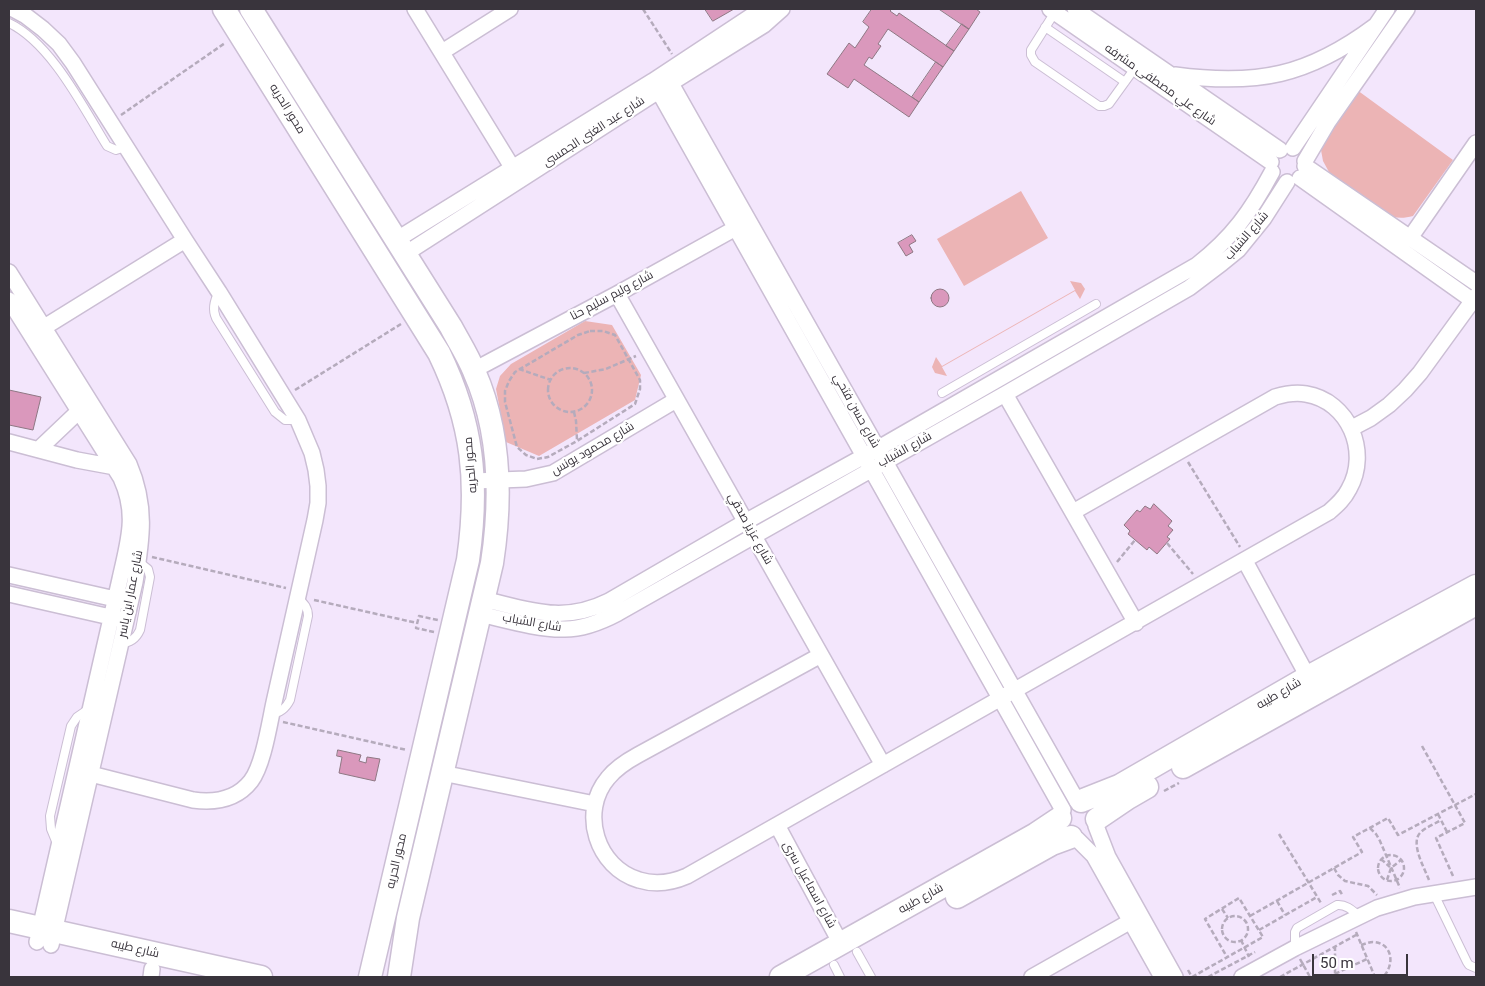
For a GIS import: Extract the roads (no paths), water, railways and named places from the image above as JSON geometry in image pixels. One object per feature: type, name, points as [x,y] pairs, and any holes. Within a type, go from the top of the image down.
[{"type":"main road","name":"محور الحريه","points":[[224,9],[439,353],[460,401],[472,452],[474,481],[471,541],[464,578],[370,977]]},
{"type":"main road","name":"محور الحريه","points":[[251,9],[451,327],[474,370],[492,426],[495,445],[498,506],[494,544],[482,606],[406,927],[399,977]]},
{"type":"main road","name":"شارع طيبه","points":[[781,977],[849,948],[1043,849],[1072,818],[1119,786],[1308,677],[1476,586]]},
{"type":"main road","name":"شارع طيبه","points":[[1072,818],[1088,836],[1093,832],[1097,823],[1128,798],[1476,604]]},
{"type":"main road","name":"شارع طيبه","points":[[9,921],[46,937],[151,973],[191,977]]},
{"type":"main road","name":"شارع طيبه","points":[[9,936],[46,937],[261,977]]},
{"type":"main road","name":"شارع طيبه","points":[[812,977],[837,971],[849,948]]},
{"type":"street","points":[[13,9],[43,29],[59,44],[73,62],[298,420],[312,453],[318,486],[318,503],[299,595],[259,764],[251,781],[231,797],[206,802],[91,774]]},
{"type":"street","points":[[415,9],[512,167]]},
{"type":"street","points":[[442,52],[510,9]]},
{"type":"street","name":"شارع عبد الغنى الجمسى","points":[[400,247],[662,82],[678,64],[762,9]]},
{"type":"street","name":"شارع عبد الغنى الجمسى","points":[[400,247],[512,167],[764,25],[782,9]]},
{"type":"street","name":"شارع علي مصطفى مشرفه","points":[[1075,9],[1286,149]]},
{"type":"street","points":[[1387,9],[1286,149],[1274,155],[1271,167],[1278,179],[1299,172],[1410,238],[1476,283]]},
{"type":"street","name":"شارع الشباب","points":[[482,606],[564,614],[588,610],[609,601],[745,522],[1005,394],[1189,288],[1232,254],[1252,234],[1299,172],[1320,135],[1407,9]]},
{"type":"street","name":"شارع علي مصطفى مشرفه","points":[[1052,11],[1135,68],[1271,167]]},
{"type":"street","points":[[1172,75],[1236,79],[1258,78],[1279,74],[1301,68],[1333,53],[1358,39],[1375,26]]},
{"type":"street","name":"شارع حسن فتحي","points":[[662,82],[874,459],[1000,698],[1072,818]]},
{"type":"street","points":[[1410,238],[1476,143]]},
{"type":"street","points":[[1286,149],[1300,153],[1299,172]]},
{"type":"street","name":"شارع الشباب","points":[[482,606],[552,629],[566,630],[592,625],[618,613],[753,536],[874,459],[1197,266],[1218,248],[1240,224],[1252,207],[1271,167]]},
{"type":"street","points":[[1299,172],[1475,300],[1405,390],[1371,418],[1352,428]]},
{"type":"street","name":"شارع وليم سليم حنا","points":[[474,370],[617,294],[742,224]]},
{"type":"street","points":[[43,328],[185,240]]},
{"type":"street","name":"شارع عمار ابن ياسر","points":[[9,272],[129,464],[141,501],[142,514],[139,558],[123,601],[90,708],[59,846],[46,937]]},
{"type":"street","name":"شارع عزيز صدقي","points":[[617,294],[883,765]]},
{"type":"street","name":"شارع عمار ابن ياسر","points":[[9,300],[115,467],[126,489],[131,514],[123,601]]},
{"type":"street","points":[[820,655],[627,761],[616,769],[606,779],[599,791],[593,816],[595,833],[601,850],[608,860],[628,876],[639,881],[664,883],[676,881],[687,876],[1316,521],[1341,502],[1350,489],[1356,474],[1358,459],[1352,428],[1343,415],[1332,405],[1319,398],[1305,394],[1290,393],[1275,396],[1073,512]]},
{"type":"street","points":[[1005,394],[1136,623]]},
{"type":"street","name":"شارع محمود يونس","points":[[474,481],[526,479],[553,473],[676,400]]},
{"type":"street","points":[[39,449],[79,412]]},
{"type":"street","points":[[9,442],[77,460],[115,467]]},
{"type":"street","name":"شارع حسن فتحي","points":[[874,459],[1015,690],[1072,818]]},
{"type":"street","points":[[1246,560],[1308,677]]},
{"type":"street","points":[[9,575],[123,601]]},
{"type":"street","points":[[9,594],[119,619]]},
{"type":"street","name":"شارع عمار ابن ياسر","points":[[46,937],[91,774],[121,643],[119,619]]},
{"type":"street","points":[[442,773],[595,804]]},
{"type":"street","points":[[1072,818],[1162,977]]},
{"type":"street","points":[[1097,823],[1101,842],[1108,857],[1181,973]]},
{"type":"street","name":"شارع اسماعيل سرى","points":[[776,825],[849,948]]},
{"type":"street","points":[[1242,977],[1355,918],[1395,902],[1432,889],[1475,891]]},
{"type":"street","points":[[1035,977],[1131,922]]},
{"type":"lane","points":[[1052,11],[1031,50],[1032,59],[1094,103],[1099,106],[1109,104],[1135,68]]},
{"type":"lane","points":[[9,23],[39,44],[48,55],[65,78],[107,146],[116,150],[126,147]]},
{"type":"lane","points":[[1045,27],[1126,82]]},
{"type":"lane","points":[[219,292],[214,302],[216,318],[275,412],[285,420],[298,420]]},
{"type":"lane","points":[[942,393],[1096,304]]},
{"type":"lane","points":[[121,643],[130,641],[138,635],[140,630],[150,577],[148,569],[139,558]]},
{"type":"lane","points":[[1432,889],[1467,962],[1476,968]]},
{"type":"lane","points":[[1295,948],[1294,932],[1296,928],[1340,904],[1346,906],[1355,918]]},
{"type":"lane","points":[[849,948],[870,977]]}]
